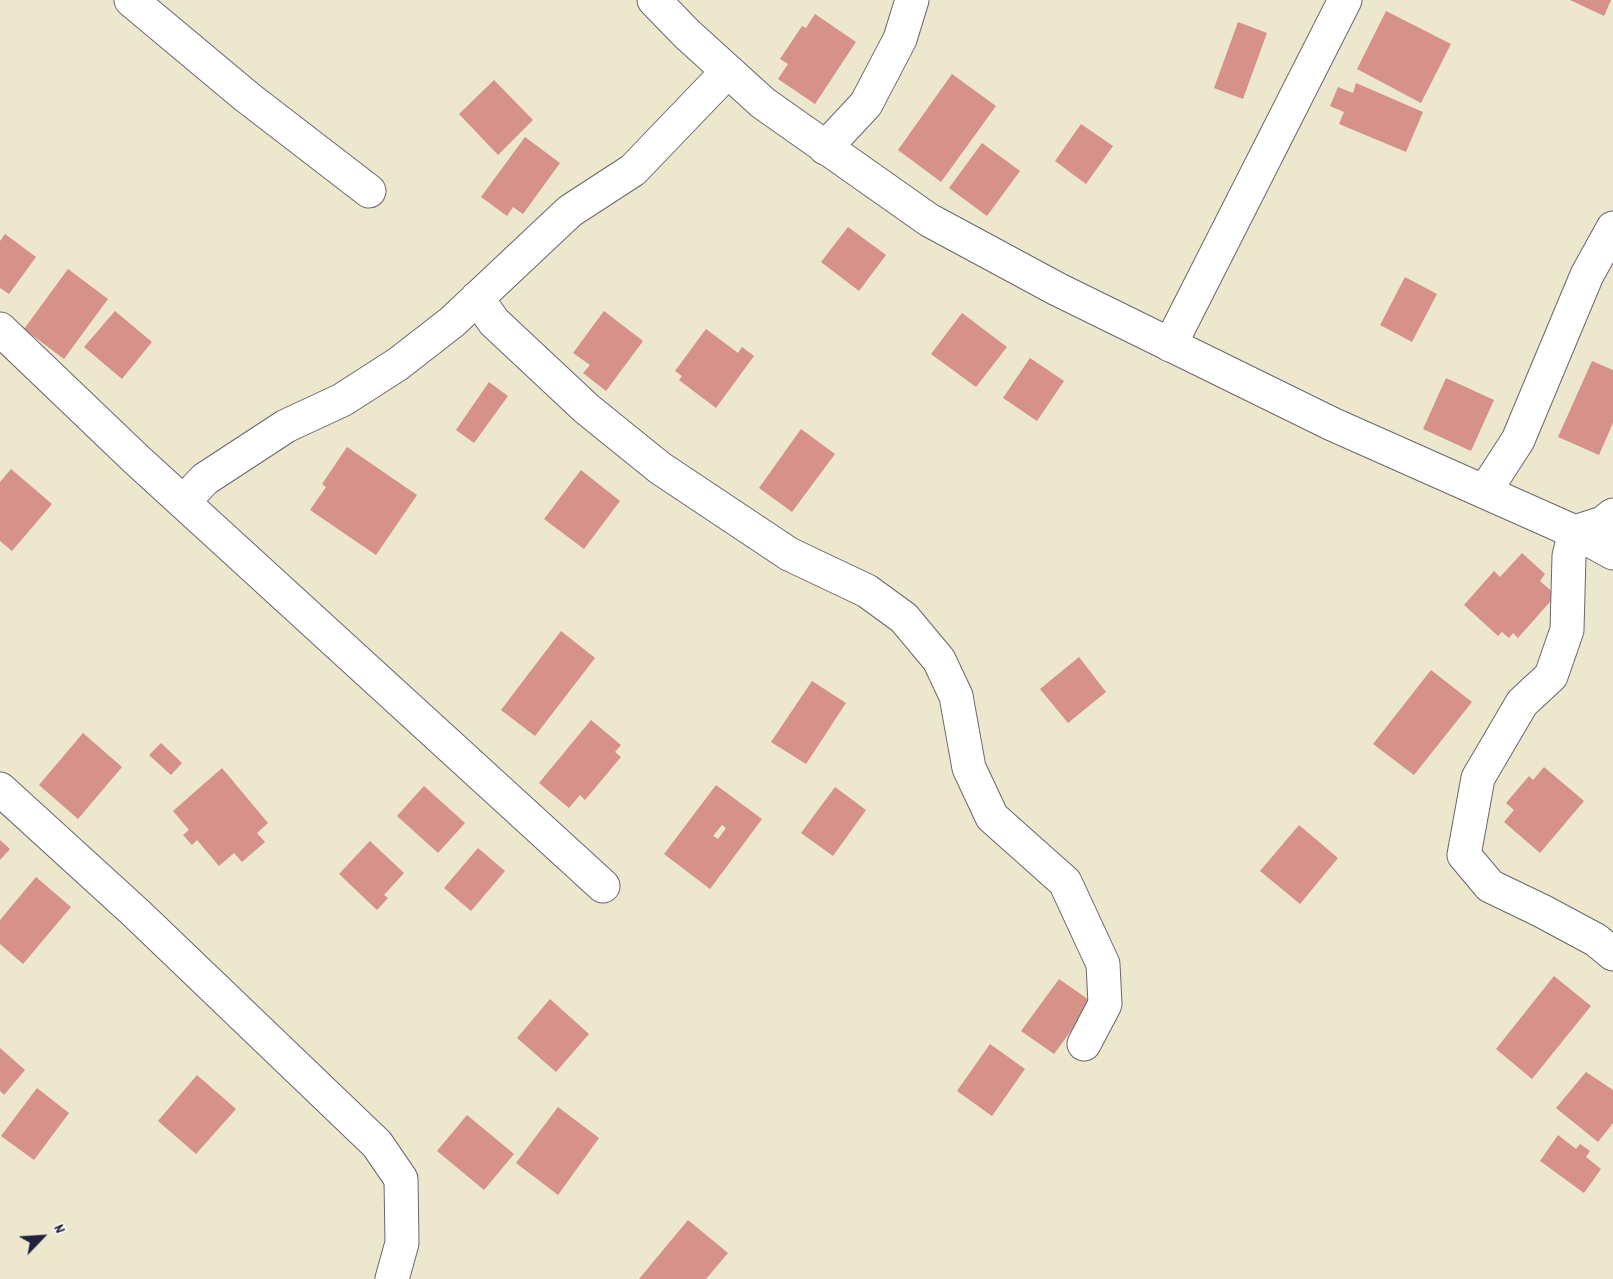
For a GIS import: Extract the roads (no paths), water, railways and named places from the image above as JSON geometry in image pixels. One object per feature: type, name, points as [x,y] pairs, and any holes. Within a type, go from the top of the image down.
[{"type":"street","points":[[131,0],[247,97],[369,191]]},
{"type":"street","points":[[654,0],[763,103],[929,220],[1057,290],[1332,424],[1575,532],[1613,553]]},
{"type":"street","points":[[825,148],[866,104],[900,39],[912,0]]},
{"type":"street","points":[[1170,345],[1345,0]]},
{"type":"street","points":[[184,501],[206,479],[286,426],[342,400],[398,364],[477,298],[570,211],[633,170],[728,71]]},
{"type":"street","points":[[1485,491],[1518,440],[1587,275],[1613,228]]},
{"type":"street","points":[[477,298],[494,322],[587,408],[660,468],[789,554],[867,591],[904,618],[939,660],[956,696],[969,768],[992,817],[1065,882],[1103,964],[1105,1004],[1084,1044]]},
{"type":"street","points":[[0,329],[603,886]]},
{"type":"street","points":[[1575,532],[1603,523],[1613,515]]},
{"type":"street","points":[[1575,532],[1569,556],[1567,630],[1551,676],[1522,703],[1478,778],[1464,855],[1490,886],[1578,930],[1613,954]]},
{"type":"street","points":[[0,789],[136,913],[377,1144],[401,1179],[402,1243],[392,1279]]}]
